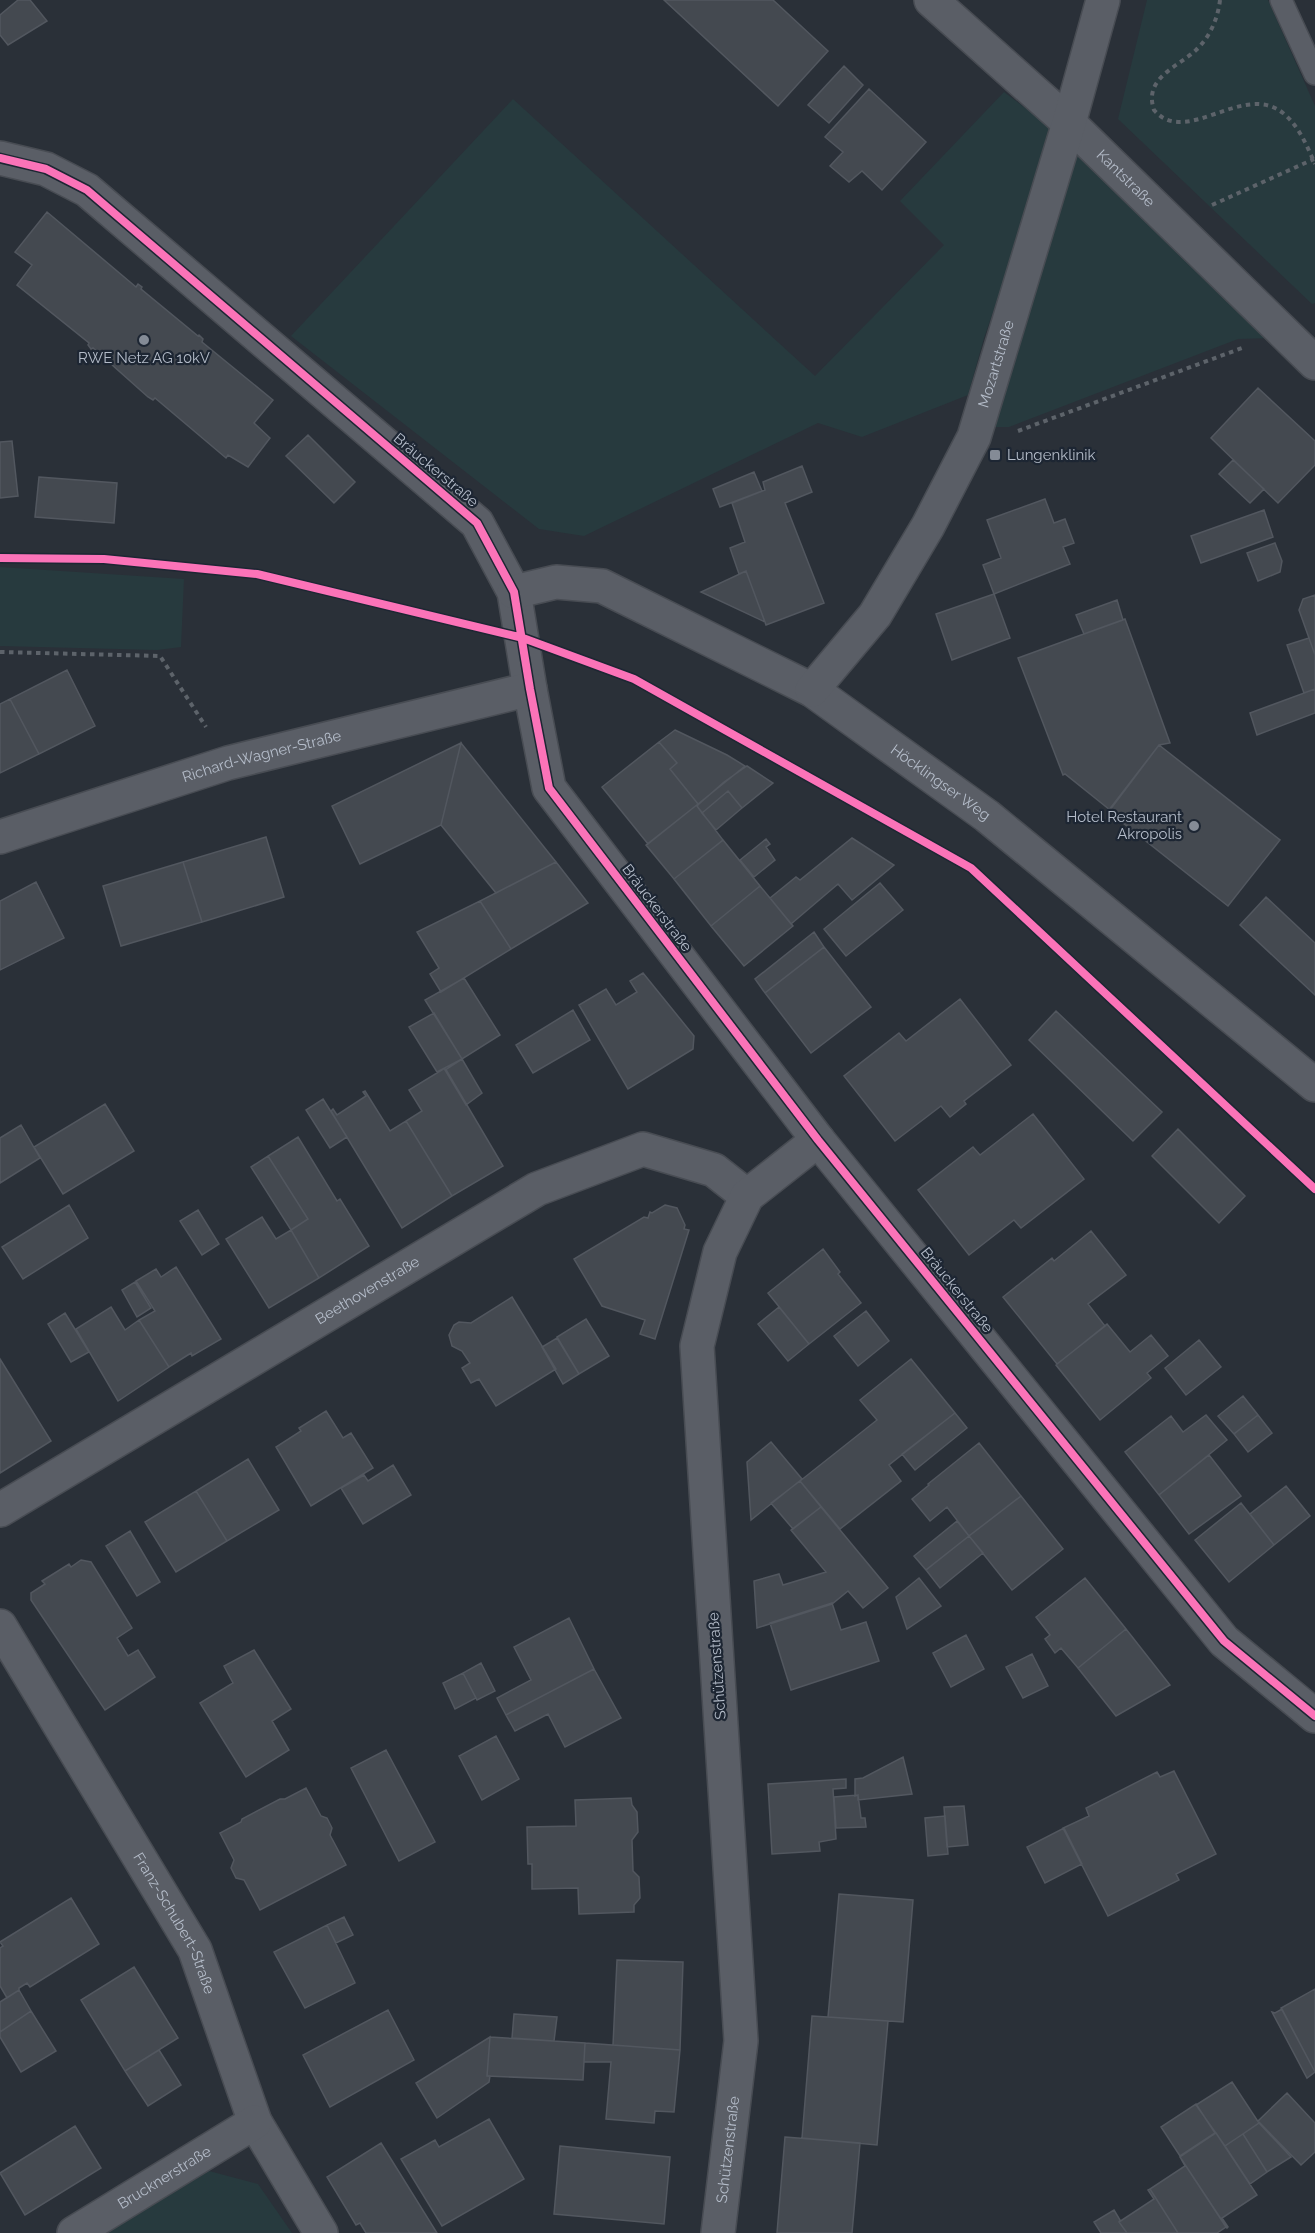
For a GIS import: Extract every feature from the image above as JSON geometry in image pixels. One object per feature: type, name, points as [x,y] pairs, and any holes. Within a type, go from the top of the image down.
[{"type":"street","name":"Kantstraße","points":[[931,0],[1069,123],[1310,352]]},
{"type":"street","name":"Mozartstraße","points":[[812,690],[875,615],[928,526],[974,437],[1069,123],[1103,0]]},
{"type":"street","name":"Bräuckerstraße","points":[[0,158],[46,169],[87,190],[477,523],[514,592],[549,788],[818,1140],[1224,1641],[1315,1716]]},
{"type":"street","name":"Höcklingser Weg","points":[[514,592],[556,582],[602,586],[812,690],[987,816],[1315,1085]]},
{"type":"street","name":"Richard-Wagner-Straße","points":[[0,837],[228,763],[530,689]]},
{"type":"street","name":"Schützenstraße","points":[[718,2233],[741,2041],[697,1346],[720,1252],[747,1196],[818,1140]]},
{"type":"street","name":"Beethovenstraße","points":[[0,1510],[537,1189],[644,1149],[714,1170],[747,1196]]},
{"type":"street","name":"Franz-Schubert-Straße","points":[[0,1626],[195,1950],[255,2122],[321,2233]]},
{"type":"street","name":"Brucknerstraße","points":[[74,2233],[255,2122]]},
{"type":"lane","points":[[1281,0],[1315,74]]},
{"type":"path","points":[[1220,0],[1215,22],[1198,48],[1160,77],[1152,95],[1154,110],[1167,121],[1176,122],[1190,121],[1252,104],[1263,104],[1276,108],[1293,123],[1314,161],[1236,194]]},
{"type":"path","points":[[974,437],[1011,434],[1240,348],[1310,352]]},
{"type":"path","points":[[0,652],[160,656],[228,763]]},
{"type":"green space","points":[[1147,0],[1268,0],[1315,106],[1315,303],[1312,304],[1118,119]]},
{"type":"green space","points":[[1004,92],[1056,131],[984,338],[968,395],[862,437],[818,423],[584,536],[539,529],[291,336],[513,99],[815,376],[944,245],[900,201]]},
{"type":"green space","points":[[1074,140],[1275,338],[1238,339],[1009,427],[989,427]]},
{"type":"green space","points":[[0,567],[184,579],[181,647],[157,650],[0,646]]},
{"type":"green space","points":[[209,2171],[258,2184],[292,2233],[107,2233]]},
{"type":"building","points":[[18,0],[30,0],[47,21],[8,45],[0,35],[0,15]]},
{"type":"building","points":[[664,0],[773,0],[828,51],[778,106]]},
{"type":"building","points":[[844,66],[863,85],[829,123],[808,105]]},
{"type":"building","points":[[869,89],[926,142],[882,190],[862,171],[849,182],[830,166],[843,152],[825,137]]},
{"type":"building","name":"RWE Netz AG 10kV","points":[[47,212],[136,287],[138,284],[142,287],[141,289],[199,335],[203,339],[202,342],[273,400],[254,423],[270,438],[248,467],[228,455],[226,458],[155,398],[153,400],[148,397],[93,348],[91,349],[89,343],[17,285],[32,265],[15,252]]},
{"type":"building","points":[[1258,388],[1315,441],[1315,465],[1278,503],[1211,438]]},
{"type":"building","points":[[308,435],[355,482],[334,503],[286,456]]},
{"type":"building","points":[[12,441],[18,496],[0,498],[0,442]]},
{"type":"building","points":[[1233,460],[1264,489],[1250,503],[1219,474]]},
{"type":"building","points":[[802,466],[812,492],[785,503],[824,603],[766,625],[746,571],[739,574],[730,548],[745,542],[732,503],[765,490],[763,482]]},
{"type":"building","points":[[754,472],[762,491],[720,507],[713,489]]},
{"type":"building","points":[[39,477],[117,483],[114,523],[35,517]]},
{"type":"building","points":[[1045,499],[1054,523],[1065,519],[1074,543],[1063,547],[1070,564],[994,594],[983,565],[1001,558],[987,520]]},
{"type":"building","points":[[1264,510],[1273,537],[1201,563],[1191,536]]},
{"type":"building","points":[[1275,543],[1282,561],[1280,572],[1258,581],[1247,553]]},
{"type":"building","points":[[746,571],[765,622],[701,592]]},
{"type":"building","points":[[994,594],[1010,638],[952,660],[936,614]]},
{"type":"building","points":[[1315,595],[1315,655],[1299,610],[1303,599]]},
{"type":"building","points":[[1117,600],[1123,620],[1084,634],[1076,615]]},
{"type":"building","points":[[1125,619],[1170,743],[1159,745],[1110,810],[1065,774],[1063,775],[1018,658]]},
{"type":"building","points":[[1309,638],[1315,655],[1315,689],[1304,693],[1287,645]]},
{"type":"building","points":[[67,670],[95,726],[39,754],[10,699]]},
{"type":"building","points":[[1315,689],[1315,713],[1257,735],[1250,713]]},
{"type":"building","points":[[10,699],[39,754],[0,773],[0,704]]},
{"type":"building","points":[[675,730],[745,766],[698,804],[670,769],[677,763],[659,742]]},
{"type":"building","points":[[659,742],[677,763],[670,769],[698,804],[648,844],[602,787]]},
{"type":"building","points":[[461,743],[441,825],[360,864],[332,806]]},
{"type":"building","points":[[461,743],[556,862],[496,893],[441,825]]},
{"type":"building","name":"Hotel Restaurant Akropolis","points":[[1159,745],[1280,840],[1228,906],[1108,811]]},
{"type":"building","points":[[747,766],[773,783],[742,808],[728,791],[702,813],[697,806],[724,782]]},
{"type":"building","points":[[728,791],[742,808],[716,830],[702,813]]},
{"type":"building","points":[[698,804],[697,806],[723,840],[674,879],[646,845]]},
{"type":"building","points":[[266,837],[284,897],[202,922],[183,862]]},
{"type":"building","points":[[852,838],[894,865],[852,900],[838,884],[791,924],[770,898],[796,877],[800,880]]},
{"type":"building","points":[[766,839],[770,844],[766,847],[775,860],[754,877],[740,860]]},
{"type":"building","points":[[723,840],[760,886],[711,926],[674,879]]},
{"type":"building","points":[[183,862],[202,922],[121,946],[103,886]]},
{"type":"building","points":[[556,862],[588,903],[511,949],[480,901]]},
{"type":"building","points":[[36,882],[64,938],[0,970],[0,901]]},
{"type":"building","points":[[880,883],[903,910],[846,956],[824,929]]},
{"type":"building","points":[[760,886],[793,926],[744,966],[711,926]]},
{"type":"building","points":[[1266,897],[1315,943],[1315,995],[1240,925]]},
{"type":"building","points":[[480,901],[511,949],[441,992],[430,974],[439,968],[417,932]]},
{"type":"building","points":[[814,932],[824,947],[765,993],[755,979]]},
{"type":"building","points":[[824,947],[871,1007],[811,1053],[765,993]]},
{"type":"building","points":[[643,973],[694,1036],[693,1049],[628,1089],[579,1005],[606,989],[616,1005],[637,992],[630,981]]},
{"type":"building","points":[[464,978],[500,1035],[462,1059],[425,1000]]},
{"type":"building","points":[[960,999],[1011,1065],[964,1101],[966,1104],[950,1117],[941,1106],[895,1141],[844,1076],[899,1033],[906,1041]]},
{"type":"building","points":[[573,1010],[590,1040],[533,1073],[516,1045]]},
{"type":"building","points":[[1056,1011],[1162,1112],[1133,1141],[1029,1040]]},
{"type":"building","points":[[434,1013],[462,1059],[437,1072],[409,1027]]},
{"type":"building","points":[[462,1059],[482,1093],[466,1105],[445,1070]]},
{"type":"building","points":[[445,1068],[503,1166],[452,1196],[406,1121],[422,1111],[409,1090]]},
{"type":"building","points":[[365,1091],[390,1131],[406,1121],[452,1196],[402,1228],[331,1111],[333,1109],[337,1115],[366,1096],[363,1092]]},
{"type":"building","points":[[323,1099],[347,1137],[330,1148],[306,1110]]},
{"type":"building","points":[[105,1104],[134,1151],[63,1194],[34,1147]]},
{"type":"building","points":[[1033,1114],[1084,1179],[1021,1228],[1014,1220],[969,1255],[918,1190],[973,1147],[980,1155]]},
{"type":"building","points":[[21,1125],[40,1158],[0,1183],[0,1138]]},
{"type":"building","points":[[1178,1129],[1245,1196],[1219,1223],[1152,1156]]},
{"type":"building","points":[[298,1137],[337,1201],[340,1199],[369,1246],[319,1278],[291,1230],[308,1219],[268,1156]]},
{"type":"building","points":[[268,1156],[308,1219],[291,1230],[251,1167]]},
{"type":"building","points":[[69,1205],[88,1238],[23,1279],[2,1247]]},
{"type":"building","points":[[665,1205],[677,1208],[685,1225],[684,1229],[689,1230],[655,1339],[640,1334],[645,1320],[602,1306],[574,1259],[644,1217],[648,1218],[650,1212]]},
{"type":"building","points":[[198,1210],[219,1244],[202,1255],[180,1221]]},
{"type":"building","points":[[262,1217],[276,1239],[291,1230],[319,1278],[269,1308],[226,1239]]},
{"type":"building","points":[[1091,1231],[1126,1275],[1088,1304],[1105,1326],[1057,1364],[1003,1297],[1052,1258],[1054,1261]]},
{"type":"building","points":[[823,1249],[840,1272],[838,1274],[861,1303],[809,1344],[768,1293]]},
{"type":"building","points":[[176,1267],[221,1339],[192,1356],[191,1353],[169,1367],[139,1320],[155,1311],[136,1281],[156,1269],[161,1277]]},
{"type":"building","points":[[135,1282],[151,1308],[137,1317],[122,1290]]},
{"type":"building","points":[[512,1297],[556,1369],[496,1406],[479,1379],[471,1383],[462,1368],[470,1363],[462,1351],[452,1346],[449,1335],[454,1325],[459,1322],[471,1323]]},
{"type":"building","points":[[111,1307],[125,1330],[139,1320],[169,1367],[118,1401],[76,1329]]},
{"type":"building","points":[[779,1307],[809,1344],[788,1361],[758,1324]]},
{"type":"building","points":[[866,1311],[889,1341],[858,1366],[834,1336]]},
{"type":"building","points":[[65,1313],[89,1352],[71,1362],[48,1324]]},
{"type":"building","points":[[586,1319],[609,1356],[579,1374],[557,1337]]},
{"type":"building","points":[[1107,1324],[1130,1352],[1151,1335],[1168,1356],[1147,1373],[1151,1378],[1100,1420],[1056,1365]]},
{"type":"building","points":[[557,1338],[579,1374],[563,1384],[542,1347]]},
{"type":"building","points":[[1199,1340],[1221,1367],[1186,1395],[1165,1368]]},
{"type":"building","points":[[0,1359],[51,1441],[0,1473]]},
{"type":"building","points":[[911,1359],[955,1413],[889,1465],[901,1481],[840,1529],[800,1481],[877,1420],[860,1400]]},
{"type":"building","points":[[1243,1396],[1258,1415],[1234,1434],[1218,1416]]},
{"type":"building","points":[[326,1411],[343,1438],[351,1433],[373,1468],[311,1506],[276,1447],[301,1431],[299,1428]]},
{"type":"building","points":[[955,1413],[967,1428],[915,1470],[902,1454]]},
{"type":"building","points":[[1206,1415],[1227,1440],[1159,1495],[1125,1452],[1171,1416],[1183,1432]]},
{"type":"building","points":[[1258,1415],[1272,1433],[1248,1452],[1234,1434]]},
{"type":"building","points":[[771,1442],[802,1479],[751,1520],[747,1462]]},
{"type":"building","points":[[979,1443],[1021,1496],[969,1536],[947,1507],[930,1521],[912,1499]]},
{"type":"building","points":[[1209,1455],[1241,1496],[1189,1534],[1159,1495]]},
{"type":"building","points":[[248,1459],[279,1510],[227,1541],[196,1491]]},
{"type":"building","points":[[393,1465],[411,1495],[363,1524],[341,1488],[364,1475],[368,1481]]},
{"type":"building","points":[[800,1481],[821,1507],[793,1529],[771,1503]]},
{"type":"building","points":[[1286,1486],[1310,1516],[1274,1545],[1250,1514]]},
{"type":"building","points":[[196,1491],[227,1541],[176,1572],[145,1522]]},
{"type":"building","points":[[1021,1496],[1063,1549],[1012,1590],[969,1536]]},
{"type":"building","points":[[1241,1503],[1274,1545],[1229,1582],[1195,1540]]},
{"type":"building","points":[[821,1507],[888,1588],[863,1608],[848,1591],[832,1604],[757,1628],[754,1581],[779,1574],[783,1585],[826,1572],[791,1530]]},
{"type":"building","points":[[957,1521],[969,1536],[926,1570],[914,1556]]},
{"type":"building","points":[[130,1531],[160,1582],[137,1596],[106,1546]]},
{"type":"building","points":[[969,1536],[983,1553],[940,1588],[926,1570]]},
{"type":"building","points":[[81,1560],[91,1562],[132,1628],[117,1638],[128,1656],[138,1650],[155,1677],[105,1710],[31,1600],[31,1593],[45,1584],[42,1581],[69,1564],[71,1567]]},
{"type":"building","points":[[919,1578],[941,1606],[907,1629],[896,1597]]},
{"type":"building","points":[[1085,1578],[1126,1629],[1078,1668],[1061,1648],[1055,1653],[1045,1639],[1050,1635],[1036,1617]]},
{"type":"building","points":[[832,1603],[841,1630],[866,1622],[879,1661],[791,1690],[770,1623]]},
{"type":"building","points":[[569,1618],[594,1669],[506,1715],[497,1698],[531,1680],[514,1647]]},
{"type":"building","points":[[1126,1629],[1170,1685],[1116,1716],[1078,1668]]},
{"type":"building","points":[[966,1635],[984,1669],[951,1687],[933,1653]]},
{"type":"building","points":[[254,1650],[291,1709],[272,1721],[289,1750],[246,1777],[200,1703],[233,1683],[224,1666]]},
{"type":"building","points":[[1032,1654],[1048,1686],[1023,1698],[1006,1667]]},
{"type":"building","points":[[481,1663],[495,1691],[477,1700],[463,1673]]},
{"type":"building","points":[[594,1669],[621,1718],[565,1747],[548,1714],[515,1731],[506,1715]]},
{"type":"building","points":[[463,1673],[476,1698],[455,1709],[443,1683]]},
{"type":"building","points":[[496,1736],[519,1779],[482,1800],[459,1756]]},
{"type":"building","points":[[386,1750],[435,1842],[399,1861],[351,1768]]},
{"type":"building","points":[[903,1757],[912,1794],[858,1800],[858,1795],[855,1796],[855,1779],[863,1778]]},
{"type":"building","points":[[1174,1771],[1216,1854],[1176,1874],[1179,1880],[1108,1916],[1063,1828],[1089,1816],[1086,1808],[1157,1772],[1160,1777]]},
{"type":"building","points":[[846,1779],[846,1788],[833,1789],[836,1839],[819,1842],[820,1851],[772,1854],[768,1784]]},
{"type":"building","points":[[306,1788],[321,1816],[327,1818],[332,1828],[330,1835],[346,1865],[260,1910],[244,1880],[236,1878],[231,1868],[234,1860],[220,1833],[280,1799],[285,1799]]},
{"type":"building","points":[[858,1795],[861,1818],[865,1818],[866,1827],[836,1828],[834,1797]]},
{"type":"building","points":[[631,1798],[632,1805],[637,1812],[638,1832],[632,1840],[633,1871],[639,1877],[640,1898],[634,1905],[634,1912],[579,1914],[578,1888],[532,1889],[532,1864],[528,1864],[527,1827],[576,1826],[575,1800]]},
{"type":"building","points":[[964,1806],[968,1845],[947,1847],[944,1807]]},
{"type":"building","points":[[945,1816],[948,1854],[928,1856],[925,1818]]},
{"type":"building","points":[[1064,1828],[1082,1864],[1045,1883],[1027,1847]]},
{"type":"building","points":[[839,1894],[913,1900],[903,2022],[828,2017]]},
{"type":"building","points":[[71,1898],[99,1944],[30,1987],[27,1983],[7,1998],[0,1986],[0,1948],[3,1946],[0,1942]]},
{"type":"building","points":[[344,1917],[353,1935],[336,1943],[327,1925]]},
{"type":"building","points":[[327,1925],[355,1983],[305,2008],[274,1952]]},
{"type":"building","points":[[617,1960],[683,1962],[680,2050],[613,2045]]},
{"type":"building","points":[[134,1967],[178,2038],[125,2071],[81,2000]]},
{"type":"building","points":[[1315,1989],[1315,2072],[1281,2008]]},
{"type":"building","points":[[19,1990],[31,2011],[0,2032],[0,2002]]},
{"type":"building","points":[[1282,2009],[1315,2072],[1307,2078],[1272,2012],[1275,2013]]},
{"type":"building","points":[[388,2010],[414,2060],[330,2107],[303,2055]]},
{"type":"building","points":[[31,2011],[56,2051],[21,2072],[0,2037],[0,2032]]},
{"type":"building","points":[[514,2014],[557,2017],[554,2041],[512,2038]]},
{"type":"building","points":[[812,2016],[888,2021],[877,2145],[802,2138]]},
{"type":"building","points":[[490,2037],[487,2076],[490,2076],[489,2082],[437,2118],[416,2083]]},
{"type":"building","points":[[490,2037],[585,2043],[583,2080],[487,2076]]},
{"type":"building","points":[[585,2043],[680,2050],[674,2112],[655,2111],[654,2123],[606,2119],[611,2062],[584,2062]]},
{"type":"building","points":[[159,2050],[181,2085],[148,2106],[125,2071]]},
{"type":"building","points":[[1232,2082],[1259,2123],[1225,2146],[1196,2105]]},
{"type":"building","points":[[1287,2093],[1315,2123],[1315,2152],[1301,2165],[1258,2121]]},
{"type":"building","points":[[1196,2104],[1215,2133],[1180,2156],[1161,2127]]},
{"type":"building","points":[[489,2119],[524,2179],[442,2226],[401,2159],[435,2140],[439,2147]]},
{"type":"building","points":[[1259,2123],[1291,2157],[1267,2172],[1243,2134]]},
{"type":"building","points":[[75,2126],[101,2168],[25,2215],[0,2173]]},
{"type":"building","points":[[1216,2133],[1257,2195],[1222,2218],[1227,2228],[1180,2157]]},
{"type":"building","points":[[1243,2134],[1267,2172],[1250,2184],[1225,2146]]},
{"type":"building","points":[[785,2137],[860,2143],[852,2233],[777,2233]]},
{"type":"building","points":[[381,2143],[437,2233],[366,2233],[360,2223],[356,2225],[327,2177]]},
{"type":"building","points":[[560,2146],[670,2157],[664,2224],[554,2214]]},
{"type":"building","points":[[1180,2157],[1226,2227],[1217,2233],[1178,2233],[1150,2189],[1185,2166]]},
{"type":"building","points":[[1150,2189],[1178,2233],[1127,2233],[1119,2222],[1154,2199],[1148,2190]]},
{"type":"building","points":[[1114,2210],[1127,2233],[1101,2233],[1094,2222]]},
{"type":"cycle path","points":[[0,158],[46,169],[87,190],[477,523],[514,592],[549,788],[818,1140],[1224,1641],[1315,1716]]},
{"type":"cycle path","points":[[0,558],[104,559],[257,574],[523,638],[634,679],[971,868],[1315,1189]]},
{"type":"place","name":"RWE Netz AG 10kV","points":[[144,340]]},
{"type":"place","name":"Lungenklinik","points":[[995,455]]},
{"type":"place","name":"Hotel Restaurant Akropolis","points":[[1194,826]]}]
